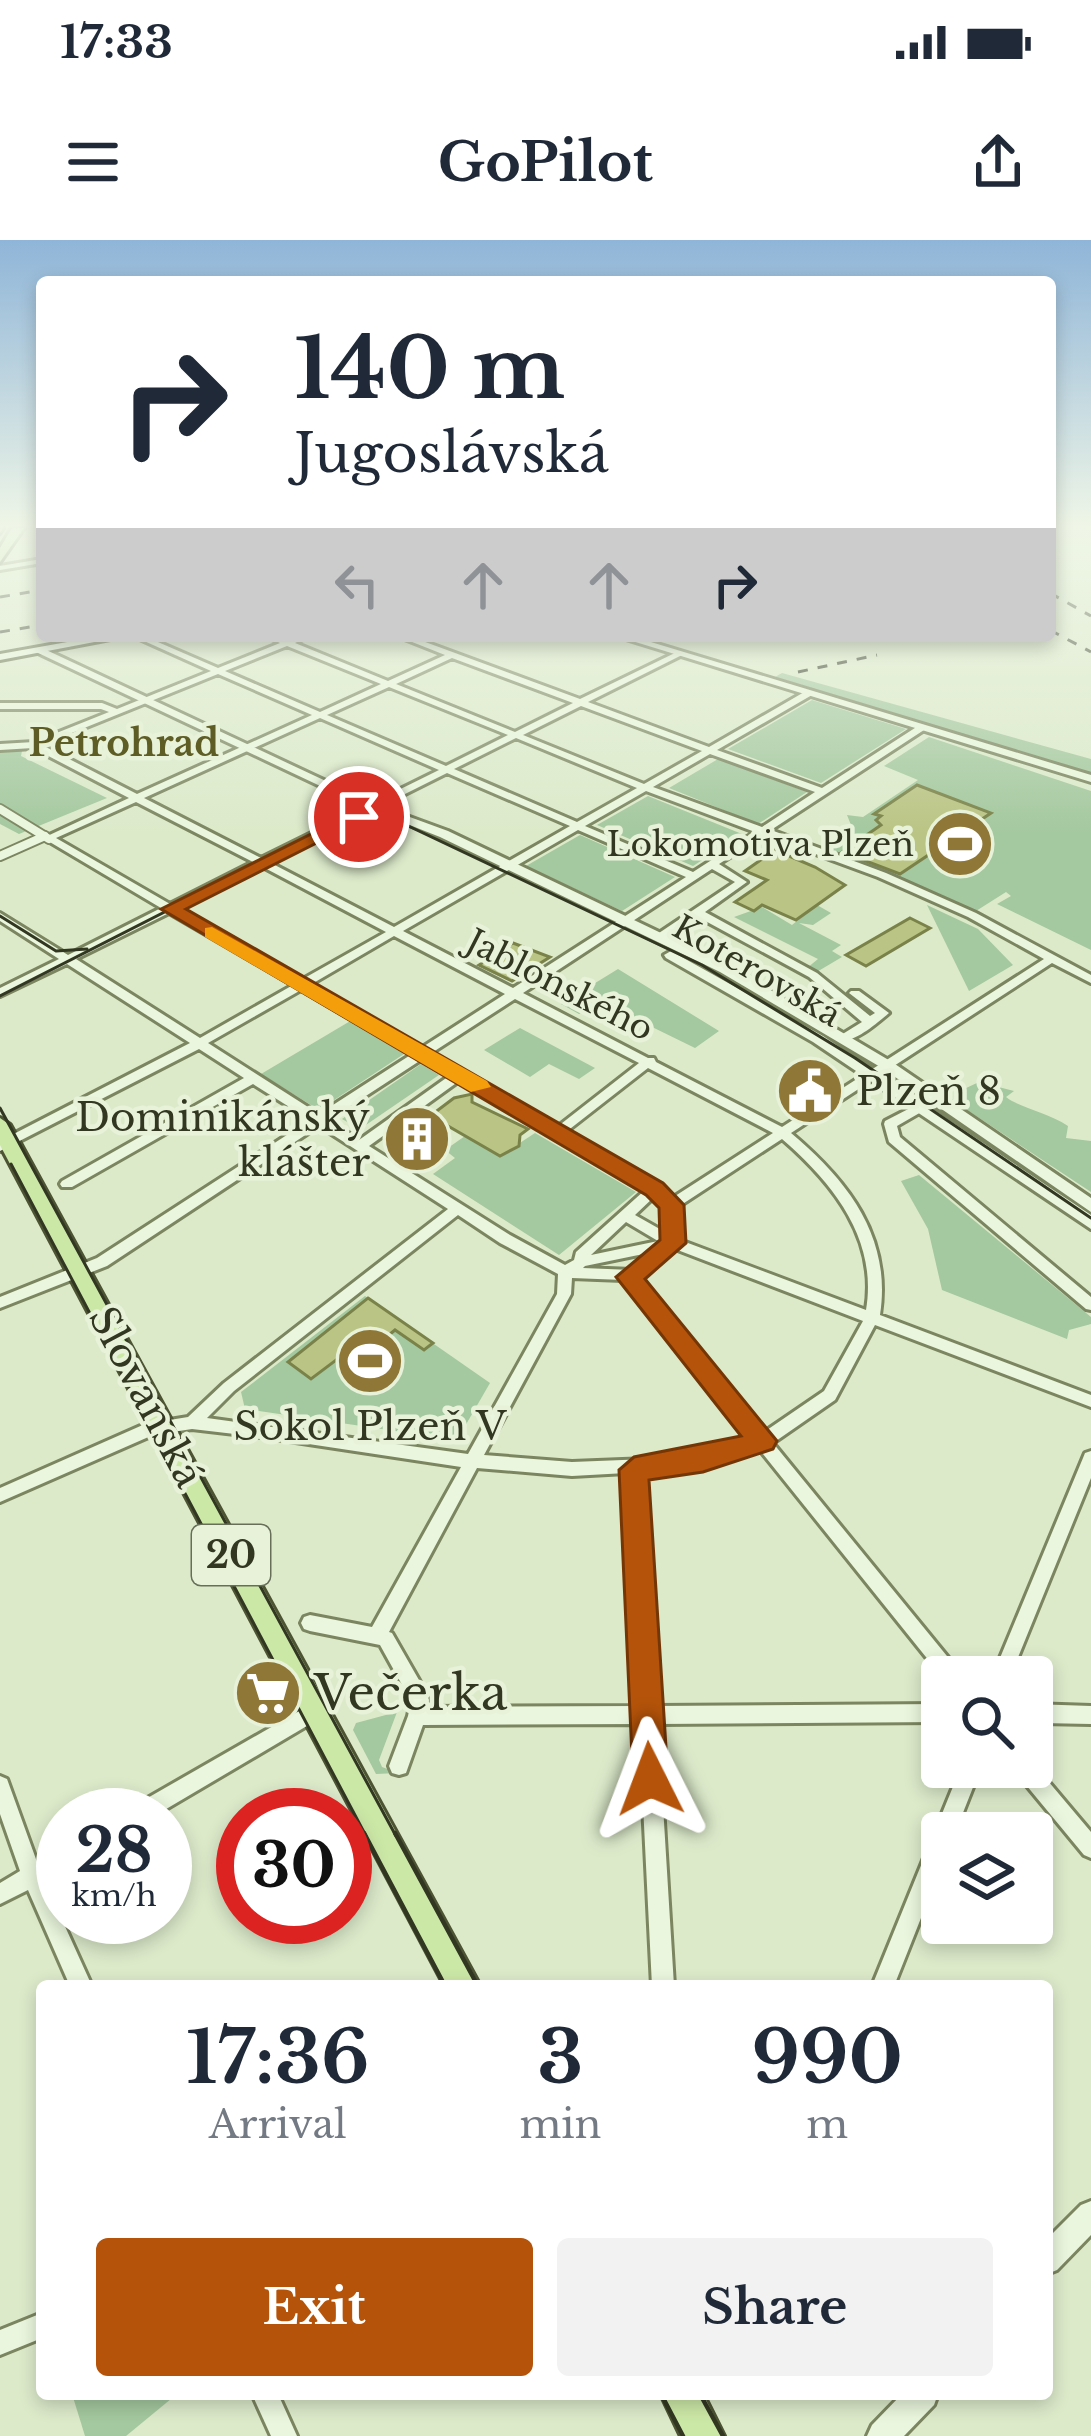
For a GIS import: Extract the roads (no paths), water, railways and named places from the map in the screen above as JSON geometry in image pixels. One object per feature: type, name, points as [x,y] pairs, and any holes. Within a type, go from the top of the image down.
[{"type":"main road","points":[[0,655],[85,642]]},
{"type":"main road","name":"Slovanská","points":[[3,1138],[460,1980]]},
{"type":"main road","points":[[684,2400],[703,2436]]},
{"type":"street","points":[[152,642],[693,877]]},
{"type":"street","points":[[417,642],[823,792]]},
{"type":"street","points":[[641,642],[1091,779]]},
{"type":"street","points":[[0,747],[35,745],[288,643],[644,787],[902,883],[1091,980]]},
{"type":"street","name":"Koterovská","points":[[39,650],[620,924],[754,1000],[918,1108],[1086,1206]]},
{"type":"street","points":[[0,993],[679,653]]},
{"type":"street","points":[[0,856],[452,655]]},
{"type":"street","points":[[3,1138],[200,1043],[809,693]]},
{"type":"street","points":[[0,706],[102,706],[117,712]]},
{"type":"street","points":[[0,1303],[102,1262],[921,728]]},
{"type":"street","name":"Jablonského","points":[[35,745],[782,1133],[812,1156],[848,1198],[870,1246],[873,1317]]},
{"type":"street","points":[[0,809],[654,1189],[671,1205],[673,1243]]},
{"type":"street","points":[[660,937],[742,882],[712,864]]},
{"type":"street","points":[[698,912],[813,975],[872,1023]]},
{"type":"street","points":[[0,916],[457,1209],[573,1267],[629,1277],[936,1656]]},
{"type":"street","name":"Koterovská","points":[[620,924],[660,937],[845,1038],[1086,1206],[1091,1223]]},
{"type":"street","points":[[671,1205],[1051,959]]},
{"type":"street","points":[[845,1038],[883,1011],[855,993]]},
{"type":"street","points":[[557,1133],[650,1061]]},
{"type":"street","points":[[358,1146],[459,1075]]},
{"type":"street","points":[[67,1184],[254,1078]]},
{"type":"street","points":[[918,1108],[890,1124],[894,1139],[1091,1305]]},
{"type":"street","points":[[377,1636],[564,1294],[573,1267],[654,1189]]},
{"type":"street","points":[[192,1423],[229,1387],[457,1209]]},
{"type":"street","points":[[626,1216],[673,1243],[1091,1401]]},
{"type":"street","points":[[573,1267],[673,1243]]},
{"type":"street","points":[[629,1277],[673,1243]]},
{"type":"street","points":[[0,1496],[162,1426],[192,1423],[548,1470],[634,1470],[703,1460],[763,1441],[834,1385],[873,1317]]},
{"type":"street","points":[[1010,1656],[1091,1458]]},
{"type":"street","points":[[634,1470],[663,1980]]},
{"type":"street","points":[[310,1623],[386,1639],[420,1700],[399,1766]]},
{"type":"street","points":[[183,1788],[315,1711]]},
{"type":"street","points":[[417,1716],[921,1713]]},
{"type":"street","points":[[1053,1714],[1091,1715]]},
{"type":"street","points":[[0,1786],[32,1876],[78,1980]]},
{"type":"street","points":[[1041,1788],[1091,1848]]},
{"type":"street","points":[[0,1894],[36,1874]]},
{"type":"street","points":[[885,1980],[921,1891]]},
{"type":"street","points":[[1053,2254],[1091,2216]]},
{"type":"street","points":[[0,2343],[36,2328]]},
{"type":"street","points":[[268,2400],[284,2436]]},
{"type":"street","points":[[883,2436],[914,2400]]},
{"type":"tram line","points":[[0,996],[343,821],[383,814],[702,965],[855,1058],[1091,1218]]},
{"type":"tram line","points":[[0,916],[56,951],[87,949]]},
{"type":"tram line","points":[[0,1108],[396,1836]]},
{"type":"tram line","points":[[11,1164],[341,1788]]},
{"type":"tram line","points":[[395,1833],[475,1980]]},
{"type":"tram line","points":[[372,1848],[442,1980]]},
{"type":"tram line","points":[[664,2400],[683,2436]]},
{"type":"tram line","points":[[703,2400],[723,2436]]},
{"type":"railway","points":[[0,632],[9,630]]},
{"type":"railway","points":[[1056,633],[1091,652]]},
{"type":"railway","points":[[798,672],[877,655]]},
{"type":"place","name":"Lokomotiva Plzeň","points":[[960,844]]},
{"type":"place","name":"Plzeň 8","points":[[810,1091]]},
{"type":"place","name":"Dominikánský klášter","points":[[417,1139]]},
{"type":"place","name":"Sokol Plzeň V","points":[[370,1361]]},
{"type":"place","name":"Večerka","points":[[268,1693]]},
{"type":"district","name":"Petrohrad","points":[[124,743]]}]
